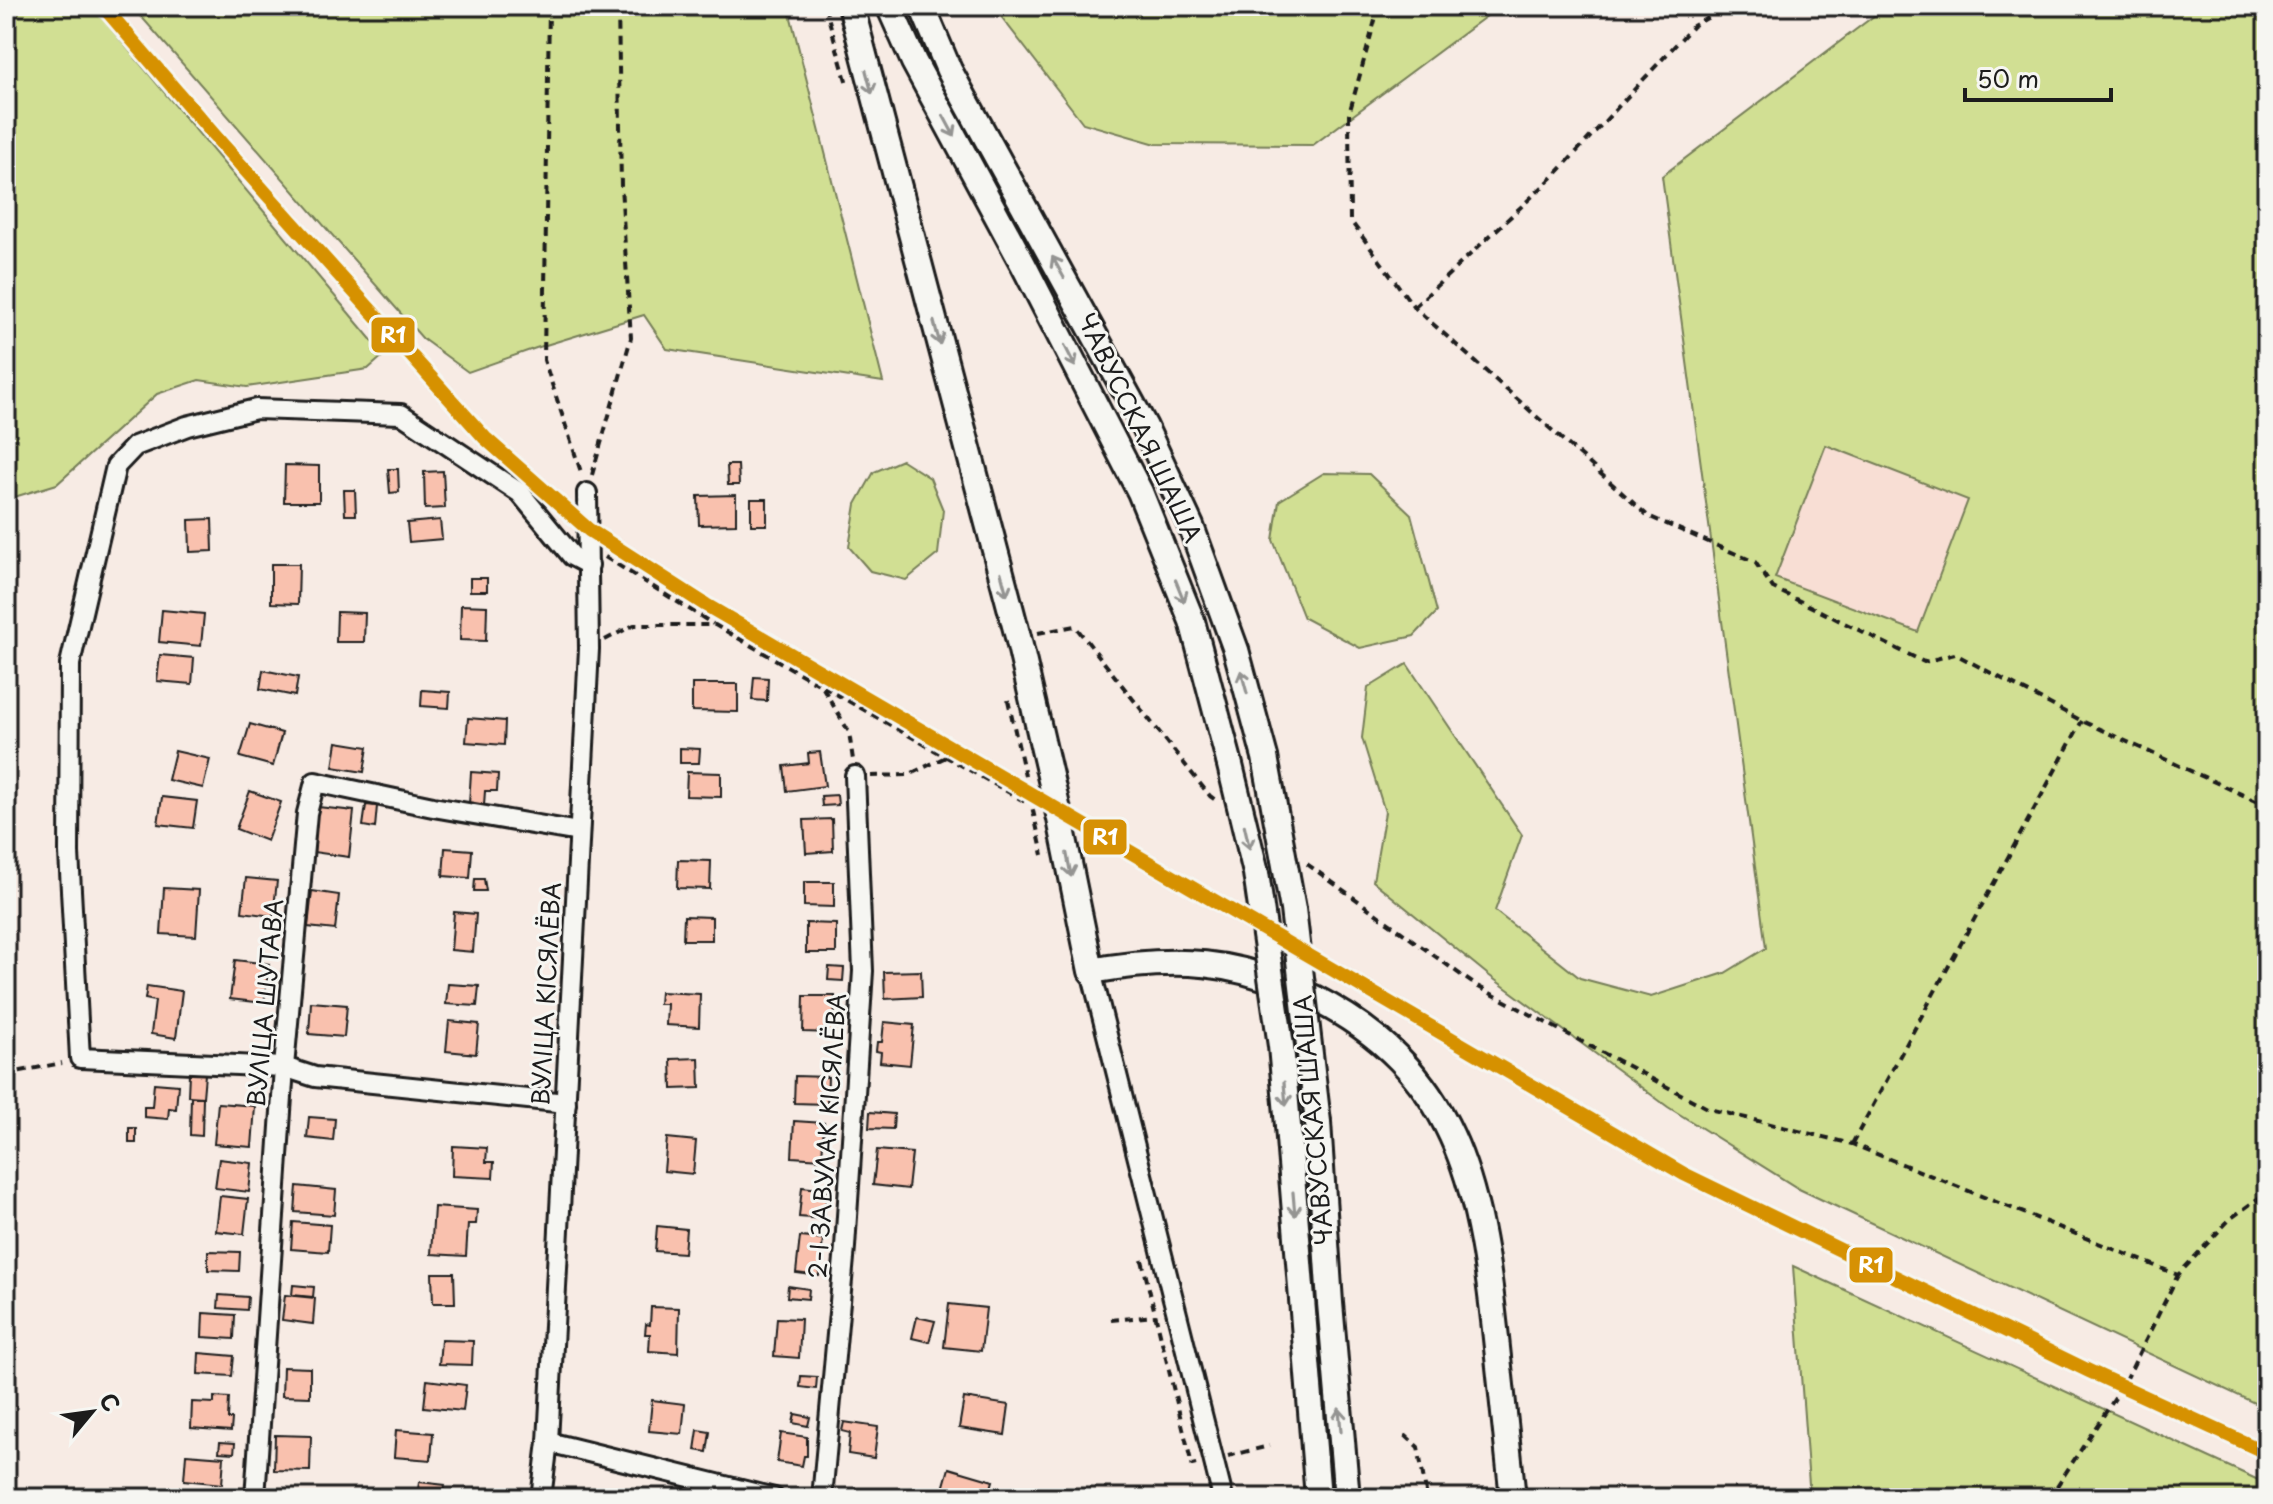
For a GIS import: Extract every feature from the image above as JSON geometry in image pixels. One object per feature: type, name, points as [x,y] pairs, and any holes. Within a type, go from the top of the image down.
[{"type":"main road","points":[[851,6],[1018,637],[1091,971],[1138,962],[1184,961],[1231,967],[1282,982],[1334,1008],[1380,1038],[1414,1075],[1442,1115],[1466,1166],[1481,1222],[1513,1498]]},
{"type":"main road","name":"ЧАВУССКАЯ ШАША","points":[[889,6],[914,62],[1023,264],[1140,492],[1192,621],[1256,873],[1281,1046],[1318,1498]]},
{"type":"main road","name":"ЧАВУССКАЯ ШАША","points":[[922,6],[949,70],[1145,427],[1191,526],[1236,650],[1265,757],[1293,909],[1318,1122],[1347,1498]]},
{"type":"street","points":[[566,1103],[315,1077],[284,1067],[80,1058],[69,853],[70,664],[116,466],[135,446],[187,426],[256,409],[401,414],[520,493],[572,556],[589,556]]},
{"type":"street","name":"ВУЛІЦА КІСЯЛЁВА","points":[[541,1498],[548,1442],[589,649],[587,493]]},
{"type":"street","name":"2-І ЗАВУЛАК КІСЯЛЁВА","points":[[822,1498],[845,1247],[863,971],[855,776]]},
{"type":"street","name":"ВУЛІЦА ШУТАВА","points":[[255,1498],[284,1067],[307,813],[315,782],[433,807],[579,832]]},
{"type":"street","points":[[1091,971],[1223,1498]]},
{"type":"street","points":[[548,1442],[774,1498]]},
{"type":"path","points":[[549,6],[544,360],[587,493]]},
{"type":"path","points":[[587,493],[631,338],[621,186],[618,6]]},
{"type":"path","points":[[1379,6],[1349,114],[1350,220],[1414,307],[1648,516],[1755,562],[1773,588],[1924,662],[1955,654],[2082,721],[2267,806]]},
{"type":"path","points":[[1414,307],[1555,175],[1693,26],[1728,6]]},
{"type":"path","points":[[589,556],[1060,819]]},
{"type":"path","points":[[589,649],[634,625],[715,625]]},
{"type":"path","points":[[1018,637],[1075,626],[1210,796],[1222,804]]},
{"type":"path","points":[[822,686],[849,732],[855,776],[908,775],[948,756]]},
{"type":"path","points":[[1852,1144],[2082,721]]},
{"type":"path","points":[[1298,857],[1475,985],[1709,1109],[1852,1144],[2178,1275]]},
{"type":"path","points":[[6,1074],[80,1058]]},
{"type":"path","points":[[2049,1498],[2123,1386],[2178,1275],[2230,1219],[2267,1192]]},
{"type":"path","points":[[1111,1320],[1156,1316]]},
{"type":"path","points":[[1405,1435],[1418,1447],[1427,1498]]},
{"type":"shaded area","points":[[1825,445],[1968,500],[1918,633],[1775,578]]},
{"type":"green space","points":[[6,6],[92,6],[384,355],[368,369],[247,387],[199,380],[157,394],[57,484],[11,498],[6,482]]},
{"type":"green space","points":[[132,6],[788,6],[883,382],[667,349],[644,315],[468,372],[423,339]]},
{"type":"green space","points":[[993,6],[1500,6],[1313,145],[1156,144],[1083,123]]},
{"type":"green space","points":[[1887,6],[2267,6],[2267,1409],[1799,1189],[1668,1107],[1487,974],[1373,881],[1385,812],[1362,738],[1368,688],[1407,664],[1522,835],[1495,911],[1580,978],[1651,997],[1725,973],[1766,948],[1662,176]],"holes":[[[1826,445],[1968,500],[1918,632],[1775,578]]]},
{"type":"green space","points":[[902,460],[930,478],[943,510],[938,554],[906,580],[870,571],[849,547],[856,504],[874,472]]},
{"type":"green space","points":[[1324,473],[1369,474],[1411,514],[1437,612],[1414,636],[1360,648],[1304,618],[1273,540],[1279,501]]},
{"type":"green space","points":[[1793,1266],[2267,1484],[2267,1498],[1810,1498]]},
{"type":"building","points":[[285,465],[319,466],[319,502],[284,502]]},
{"type":"building","points":[[727,465],[738,465],[739,485],[728,485]]},
{"type":"building","points":[[388,469],[398,469],[399,492],[390,493]]},
{"type":"building","points":[[443,471],[445,508],[425,509],[424,472]]},
{"type":"building","points":[[344,490],[355,490],[356,515],[345,515]]},
{"type":"building","points":[[736,495],[736,524],[699,525],[698,496]]},
{"type":"building","points":[[751,499],[767,499],[767,525],[751,525]]},
{"type":"building","points":[[212,519],[213,551],[190,552],[189,520]]},
{"type":"building","points":[[440,520],[442,539],[409,542],[407,523]]},
{"type":"building","points":[[271,564],[299,564],[298,604],[271,603]]},
{"type":"building","points":[[470,578],[487,578],[487,591],[470,591]]},
{"type":"building","points":[[461,605],[487,606],[486,641],[460,640]]},
{"type":"building","points":[[162,610],[204,614],[201,646],[159,642]]},
{"type":"building","points":[[337,612],[365,613],[364,642],[336,642]]},
{"type":"building","points":[[160,655],[194,658],[192,684],[157,681]]},
{"type":"building","points":[[263,670],[298,677],[295,696],[260,689]]},
{"type":"building","points":[[754,677],[768,678],[767,701],[752,700]]},
{"type":"building","points":[[692,684],[738,684],[738,712],[692,711]]},
{"type":"building","points":[[422,690],[450,692],[449,708],[421,706]]},
{"type":"building","points":[[468,718],[505,721],[504,745],[466,742]]},
{"type":"building","points":[[250,724],[282,733],[273,766],[240,757]]},
{"type":"building","points":[[337,742],[368,747],[364,772],[333,767]]},
{"type":"building","points":[[680,748],[700,749],[699,763],[680,763]]},
{"type":"building","points":[[175,751],[210,759],[203,788],[168,780]]},
{"type":"building","points":[[820,752],[825,786],[787,791],[784,766],[809,763],[808,753]]},
{"type":"building","points":[[471,772],[498,774],[497,791],[485,791],[484,805],[469,804]]},
{"type":"building","points":[[687,772],[721,773],[721,797],[686,796]]},
{"type":"building","points":[[250,791],[281,802],[267,841],[236,829]]},
{"type":"building","points":[[837,795],[838,805],[822,806],[821,796]]},
{"type":"building","points":[[162,797],[197,801],[193,828],[158,824]]},
{"type":"building","points":[[366,805],[377,806],[375,828],[363,826]]},
{"type":"building","points":[[318,807],[354,811],[349,857],[313,852]]},
{"type":"building","points":[[832,819],[833,851],[806,853],[804,820]]},
{"type":"building","points":[[445,848],[472,850],[470,878],[443,876]]},
{"type":"building","points":[[678,860],[711,861],[710,889],[677,888]]},
{"type":"building","points":[[246,878],[277,881],[273,916],[242,912]]},
{"type":"building","points":[[475,879],[484,879],[486,891],[474,891]]},
{"type":"building","points":[[804,882],[834,882],[834,907],[804,906]]},
{"type":"building","points":[[164,888],[199,890],[196,936],[161,934]]},
{"type":"building","points":[[312,891],[339,895],[335,930],[308,927]]},
{"type":"building","points":[[454,912],[476,914],[473,952],[451,950]]},
{"type":"building","points":[[684,916],[712,917],[712,940],[683,940]]},
{"type":"building","points":[[806,923],[836,924],[836,953],[806,953]]},
{"type":"building","points":[[235,960],[269,964],[264,1003],[230,999]]},
{"type":"building","points":[[829,967],[844,968],[843,981],[828,980]]},
{"type":"building","points":[[921,971],[922,997],[885,999],[884,972]]},
{"type":"building","points":[[448,984],[479,986],[477,1006],[446,1004]]},
{"type":"building","points":[[147,986],[182,991],[176,1038],[151,1034],[155,1001],[145,999]]},
{"type":"building","points":[[660,992],[700,994],[699,1027],[666,1025],[667,1004],[659,1004]]},
{"type":"building","points":[[804,996],[835,996],[834,1033],[803,1032]]},
{"type":"building","points":[[311,1002],[347,1005],[344,1037],[309,1034]]},
{"type":"building","points":[[449,1021],[479,1024],[476,1054],[446,1051]]},
{"type":"building","points":[[884,1022],[914,1025],[910,1065],[880,1062],[881,1052],[876,1051],[877,1042],[882,1042]]},
{"type":"building","points":[[699,1058],[700,1088],[672,1089],[671,1059]]},
{"type":"building","points":[[189,1073],[205,1074],[203,1097],[188,1096]]},
{"type":"building","points":[[795,1076],[828,1077],[827,1104],[794,1103]]},
{"type":"building","points":[[154,1083],[178,1085],[176,1109],[169,1108],[168,1119],[144,1117],[144,1107],[152,1107]]},
{"type":"building","points":[[191,1097],[203,1097],[202,1136],[190,1135]]},
{"type":"building","points":[[218,1103],[255,1106],[252,1147],[214,1144]]},
{"type":"building","points":[[870,1112],[894,1114],[893,1129],[869,1128]]},
{"type":"building","points":[[309,1117],[335,1119],[333,1141],[307,1138]]},
{"type":"building","points":[[794,1121],[824,1123],[822,1159],[792,1157]]},
{"type":"building","points":[[129,1128],[136,1128],[136,1143],[129,1143]]},
{"type":"building","points":[[667,1138],[696,1141],[693,1174],[664,1171]]},
{"type":"building","points":[[453,1146],[487,1148],[486,1162],[494,1162],[493,1178],[452,1176]]},
{"type":"building","points":[[877,1150],[912,1153],[908,1189],[873,1185]]},
{"type":"building","points":[[219,1159],[252,1163],[249,1192],[215,1188]]},
{"type":"building","points":[[297,1186],[336,1190],[334,1215],[295,1212]]},
{"type":"building","points":[[802,1187],[827,1190],[824,1219],[799,1217]]},
{"type":"building","points":[[220,1196],[248,1199],[244,1234],[216,1231]]},
{"type":"building","points":[[434,1207],[477,1210],[476,1224],[468,1224],[466,1256],[431,1254]]},
{"type":"building","points":[[293,1222],[330,1225],[328,1252],[291,1249]]},
{"type":"building","points":[[657,1226],[686,1229],[684,1253],[655,1251]]},
{"type":"building","points":[[800,1237],[823,1239],[819,1276],[796,1273]]},
{"type":"building","points":[[208,1251],[240,1252],[239,1271],[208,1270]]},
{"type":"building","points":[[432,1273],[454,1273],[455,1303],[433,1303]]},
{"type":"building","points":[[293,1285],[314,1287],[313,1297],[292,1295]]},
{"type":"building","points":[[788,1286],[809,1289],[808,1299],[787,1297]]},
{"type":"building","points":[[219,1295],[248,1297],[247,1310],[218,1308]]},
{"type":"building","points":[[285,1295],[315,1298],[313,1324],[282,1320]]},
{"type":"building","points":[[949,1304],[986,1308],[981,1351],[944,1347]]},
{"type":"building","points":[[651,1307],[679,1308],[678,1353],[649,1351],[650,1334],[645,1334],[646,1324],[650,1325]]},
{"type":"building","points":[[203,1313],[235,1315],[234,1339],[202,1337]]},
{"type":"building","points":[[917,1317],[935,1321],[929,1342],[912,1338]]},
{"type":"building","points":[[777,1318],[801,1319],[799,1358],[774,1356]]},
{"type":"building","points":[[441,1340],[473,1341],[472,1365],[439,1364]]},
{"type":"building","points":[[199,1353],[234,1356],[232,1376],[198,1374]]},
{"type":"building","points":[[283,1367],[310,1368],[310,1397],[282,1396]]},
{"type":"building","points":[[801,1376],[817,1377],[816,1389],[800,1387]]},
{"type":"building","points":[[427,1380],[466,1385],[463,1411],[424,1407]]},
{"type":"building","points":[[214,1397],[229,1398],[231,1431],[191,1428],[192,1402],[214,1403]]},
{"type":"building","points":[[964,1398],[1009,1405],[1005,1435],[959,1428]]},
{"type":"building","points":[[652,1400],[685,1404],[682,1434],[649,1431]]},
{"type":"building","points":[[795,1414],[810,1417],[808,1426],[793,1423]]},
{"type":"building","points":[[844,1422],[878,1427],[874,1458],[848,1454],[850,1433],[842,1431]]},
{"type":"building","points":[[396,1430],[433,1433],[431,1460],[394,1457]]},
{"type":"building","points":[[698,1430],[710,1432],[707,1452],[695,1450]]},
{"type":"building","points":[[781,1433],[807,1437],[807,1456],[804,1456],[802,1466],[777,1462]]},
{"type":"building","points":[[275,1435],[311,1436],[310,1471],[274,1470]]},
{"type":"building","points":[[220,1442],[235,1443],[234,1453],[219,1452]]},
{"type":"building","points":[[186,1454],[224,1457],[222,1484],[184,1480]]},
{"type":"building","points":[[949,1468],[993,1481],[988,1498],[941,1496]]},
{"type":"building","points":[[419,1482],[445,1485],[444,1498],[417,1498]]},
{"type":"transit line","name":"R1","points":[[103,6],[485,438],[589,530],[706,605],[1684,1174],[2089,1371],[2267,1453]]}]
